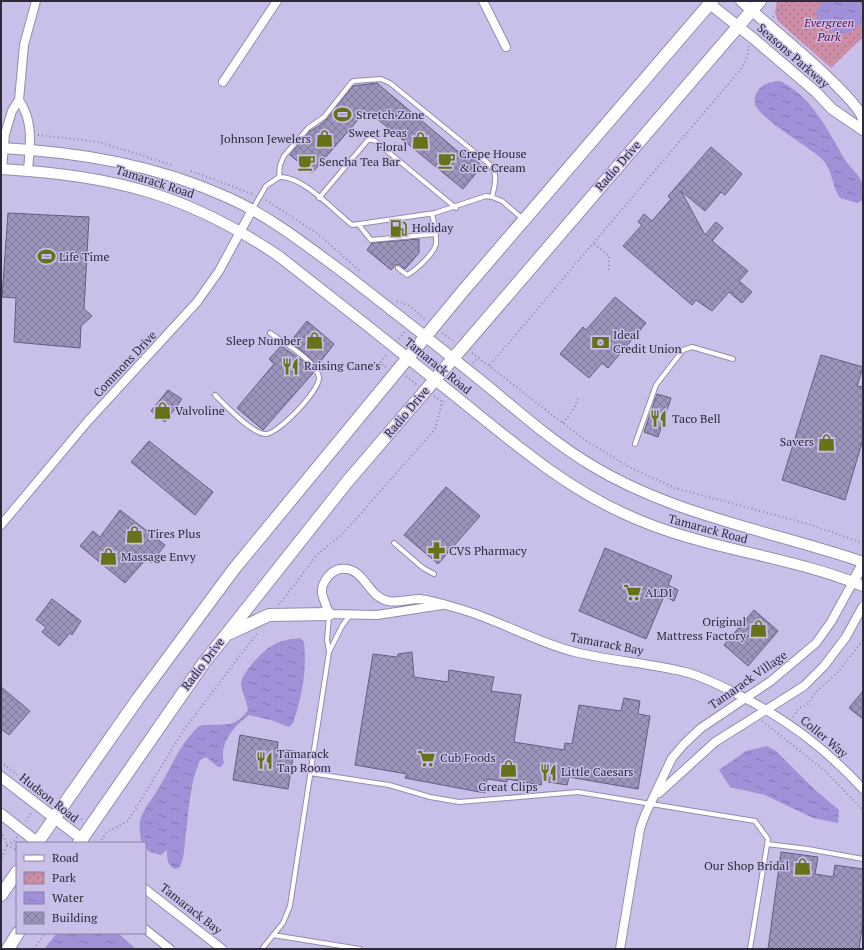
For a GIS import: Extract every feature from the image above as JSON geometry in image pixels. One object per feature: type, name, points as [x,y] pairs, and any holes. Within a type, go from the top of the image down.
[{"type":"main road","name":"Radio Drive","points":[[82,842],[91,825],[162,721],[225,635],[347,482],[760,1]]},
{"type":"main road","points":[[38,842],[152,678],[234,569],[407,357],[709,2]]},
{"type":"main road","points":[[225,635],[268,615],[329,614]]},
{"type":"main road","points":[[1,895],[16,873]]},
{"type":"main road","points":[[8,949],[17,934]]},
{"type":"street","points":[[2,169],[2,148],[9,120],[19,100],[24,46],[36,1]]},
{"type":"street","points":[[223,82],[277,1]]},
{"type":"street","points":[[483,1],[506,47]]},
{"type":"street","name":"Seasons Parkway","points":[[741,1],[846,95],[862,114],[863,119]]},
{"type":"street","name":"Seasons Parkway","points":[[709,2],[816,92],[832,109],[863,130]]},
{"type":"street","points":[[19,100],[26,110],[29,121],[30,149],[28,170]]},
{"type":"street","name":"Tamarack Road","points":[[2,148],[30,149],[94,157],[155,170],[224,196],[252,210],[292,235],[425,336],[571,453],[635,489],[696,513],[810,544],[863,563]]},
{"type":"street","name":"Tamarack Road","points":[[2,169],[67,174],[127,185],[172,199],[240,232],[280,257],[558,477],[582,492],[624,514],[684,537],[732,550],[801,565],[863,586]]},
{"type":"street","name":"Commons Drive","points":[[1,525],[88,421],[197,302],[219,272],[252,210]]},
{"type":"street","points":[[853,582],[863,563]]},
{"type":"street","name":"Tamarack Bay","points":[[442,605],[377,615],[329,614],[322,592],[325,581],[332,573],[339,569],[349,569],[357,572],[371,591],[379,598],[387,601],[421,599],[463,610],[575,652],[687,673],[718,684],[766,709]]},
{"type":"street","name":"Tamarack Village","points":[[620,949],[637,843],[642,822],[672,758],[701,728],[744,697],[771,681],[799,659],[816,643],[832,622],[853,582]]},
{"type":"street","name":"Tamarack Village","points":[[655,796],[715,742],[804,686],[824,666],[846,637],[863,606]]},
{"type":"street","name":"Coller Way","points":[[766,709],[789,722],[814,742],[863,789]]},
{"type":"street","name":"Hudson Road","points":[[1,777],[82,842]]},
{"type":"street","points":[[1,814],[36,842]]},
{"type":"street","name":"Tamarack Bay","points":[[146,890],[222,949]]},
{"type":"street","points":[[146,930],[170,949]]},
{"type":"lane","points":[[279,177],[280,165],[284,156],[308,128],[324,117],[351,83],[354,81],[381,79],[390,83],[491,166],[496,176],[492,197]]},
{"type":"lane","points":[[319,198],[367,141],[371,139],[376,141],[456,208]]},
{"type":"lane","points":[[252,210],[266,186],[279,177],[294,180],[352,225],[432,214],[456,208],[486,196],[502,201],[524,220]]},
{"type":"lane","points":[[398,268],[407,275],[414,272],[435,249],[436,243],[432,214]]},
{"type":"lane","points":[[358,224],[371,240],[435,234]]},
{"type":"lane","points":[[215,395],[255,430],[264,434],[270,434],[297,413],[317,386],[319,377],[311,364],[270,333]]},
{"type":"lane","points":[[635,444],[658,382],[686,348],[692,347],[733,359]]},
{"type":"lane","points":[[394,543],[423,568],[434,574]]},
{"type":"lane","points":[[329,614],[327,640],[329,652]]},
{"type":"lane","points":[[262,949],[283,923],[290,906],[329,652],[350,614]]},
{"type":"lane","points":[[310,773],[389,785],[430,798],[459,802],[578,792],[755,821],[768,839],[750,949]]},
{"type":"lane","points":[[767,844],[808,849],[863,859]]},
{"type":"lane","points":[[273,935],[360,949]]},
{"type":"path","points":[[780,11],[789,1]]},
{"type":"path","points":[[490,365],[741,69],[746,60],[749,49]]},
{"type":"path","points":[[594,244],[609,256],[609,272]]},
{"type":"path","points":[[419,314],[433,326],[490,365],[585,440],[629,467],[675,488],[808,524],[863,542]]},
{"type":"path","points":[[277,609],[317,555],[351,525],[435,429],[438,422],[441,401],[467,369],[479,357]]},
{"type":"path","points":[[380,363],[407,377],[441,401]]},
{"type":"path","points":[[563,423],[574,407],[578,398]]},
{"type":"path","points":[[100,842],[107,832],[128,821],[183,732],[260,630]]},
{"type":"path","points":[[799,708],[807,705],[816,692],[838,672],[863,640]]},
{"type":"path","points":[[764,722],[824,770],[863,810]]},
{"type":"path","points":[[62,808],[91,825],[107,832]]},
{"type":"path","points":[[1,832],[7,845],[16,850]]},
{"type":"path","points":[[1,860],[7,845]]},
{"type":"path","points":[[34,949],[43,934]]},
{"type":"green space","name":"Evergreen Park","points":[[777,1],[863,1],[863,37],[831,68],[778,21],[775,12]]},
{"type":"water","points":[[823,1],[863,1],[863,22],[855,30],[845,34],[832,31],[817,18],[816,15],[817,9]]},
{"type":"water","points":[[780,81],[802,96],[827,128],[847,163],[862,182],[863,200],[857,203],[840,198],[825,162],[815,153],[775,125],[759,110],[755,104],[755,101],[759,89],[767,84]]},
{"type":"water","points":[[300,638],[304,642],[304,673],[299,703],[293,723],[289,727],[271,720],[249,715],[238,724],[229,736],[224,749],[224,763],[221,767],[218,767],[206,757],[200,760],[192,787],[183,859],[180,867],[175,869],[170,866],[167,850],[161,855],[155,854],[146,848],[146,842],[142,842],[140,821],[144,810],[161,785],[185,742],[199,726],[232,723],[243,717],[248,710],[241,683],[243,678],[250,667],[265,651],[275,644]]},
{"type":"water","points":[[767,746],[776,751],[814,789],[839,810],[838,823],[813,818],[765,795],[730,787],[719,770],[746,751]]},
{"type":"water","points":[[56,934],[119,934],[136,949],[44,949]]},
{"type":"building","points":[[377,83],[461,154],[464,150],[482,166],[463,189],[370,113],[363,114],[312,173],[290,155],[310,131],[327,119],[353,86]]},
{"type":"building","points":[[711,147],[742,174],[725,195],[721,192],[705,211],[681,191],[705,235],[716,222],[723,228],[712,241],[748,271],[739,281],[752,292],[742,303],[729,292],[712,311],[696,300],[692,305],[623,246],[642,225],[638,222],[644,214],[652,221],[671,199],[668,196]]},
{"type":"building","name":"Life Time","points":[[8,213],[89,217],[84,309],[92,316],[81,326],[80,348],[14,342],[16,298],[2,297]]},
{"type":"building","points":[[419,239],[419,253],[405,269],[396,264],[391,270],[367,250],[372,243]]},
{"type":"building","name":"Ideal Credit Union","points":[[615,297],[646,323],[608,368],[602,363],[589,378],[560,354],[583,327],[586,330]]},
{"type":"building","name":"Sleep Number","points":[[307,321],[334,344],[317,366],[308,356],[290,342]]},
{"type":"building","points":[[281,346],[303,361],[313,373],[263,430],[237,408],[274,364],[269,359]]},
{"type":"building","points":[[821,355],[863,367],[857,386],[863,387],[863,439],[845,500],[782,480]]},
{"type":"building","points":[[168,390],[182,399],[165,422],[151,411]]},
{"type":"building","points":[[657,394],[671,398],[658,437],[644,432]]},
{"type":"building","points":[[149,441],[213,492],[195,515],[131,462]]},
{"type":"building","name":"CVS Pharmacy","points":[[446,487],[480,516],[438,564],[404,535]]},
{"type":"building","points":[[120,510],[165,545],[151,563],[146,559],[125,583],[80,546],[93,531],[100,537]]},
{"type":"building","name":"ALDI","points":[[605,548],[672,576],[668,585],[678,590],[674,601],[664,596],[646,639],[579,611]]},
{"type":"building","points":[[52,599],[81,621],[72,635],[70,633],[59,646],[42,632],[46,627],[36,620]]},
{"type":"building","points":[[754,610],[778,631],[748,666],[724,645]]},
{"type":"building","points":[[412,652],[414,677],[448,682],[449,670],[494,677],[491,691],[521,695],[514,742],[564,750],[565,743],[572,744],[579,705],[621,711],[624,698],[640,701],[638,714],[650,716],[638,789],[569,777],[567,785],[542,781],[541,785],[507,779],[507,782],[487,779],[485,793],[405,778],[407,774],[355,765],[373,654],[397,657],[398,654]]},
{"type":"building","points":[[1,687],[30,711],[9,735],[1,729]]},
{"type":"building","points":[[863,691],[863,719],[849,708]]},
{"type":"building","name":"Tamarack Tap Room","points":[[240,735],[278,742],[277,749],[294,751],[288,789],[233,780]]},
{"type":"building","points":[[781,852],[818,857],[815,874],[833,877],[835,865],[863,869],[863,920],[859,949],[768,949]]},
{"type":"place","name":"Stretch Zone","points":[[343,115]]},
{"type":"place","name":"Johnson Jewelers","points":[[324,139]]},
{"type":"place","name":"Sweet Peas Floral","points":[[420,140]]},
{"type":"place","name":"Crepe House & Ice Cream","points":[[446,161]]},
{"type":"place","name":"Sencha Tea Bar","points":[[306,162]]},
{"type":"place","name":"Holiday","points":[[399,228]]},
{"type":"place","name":"Life Time","points":[[46,257]]},
{"type":"place","name":"Sleep Number","points":[[314,341]]},
{"type":"place","name":"Ideal Credit Union","points":[[600,342]]},
{"type":"place","name":"Raising Cane's","points":[[291,366]]},
{"type":"place","name":"Valvoline","points":[[162,411]]},
{"type":"place","name":"Taco Bell","points":[[659,419]]},
{"type":"place","name":"Savers","points":[[827,442]]},
{"type":"place","name":"Tires Plus","points":[[135,534]]},
{"type":"place","name":"CVS Pharmacy","points":[[436,551]]},
{"type":"place","name":"Massage Envy","points":[[108,557]]},
{"type":"place","name":"ALDI","points":[[632,593]]},
{"type":"place","name":"Original Mattress Factory","points":[[759,629]]},
{"type":"place","name":"Cub Foods","points":[[427,758]]},
{"type":"place","name":"Tamarack Tap Room","points":[[264,761]]},
{"type":"place","name":"Great Clips","points":[[508,768]]},
{"type":"place","name":"Little Caesars","points":[[548,772]]},
{"type":"place","name":"Our Shop Bridal","points":[[802,866]]}]
